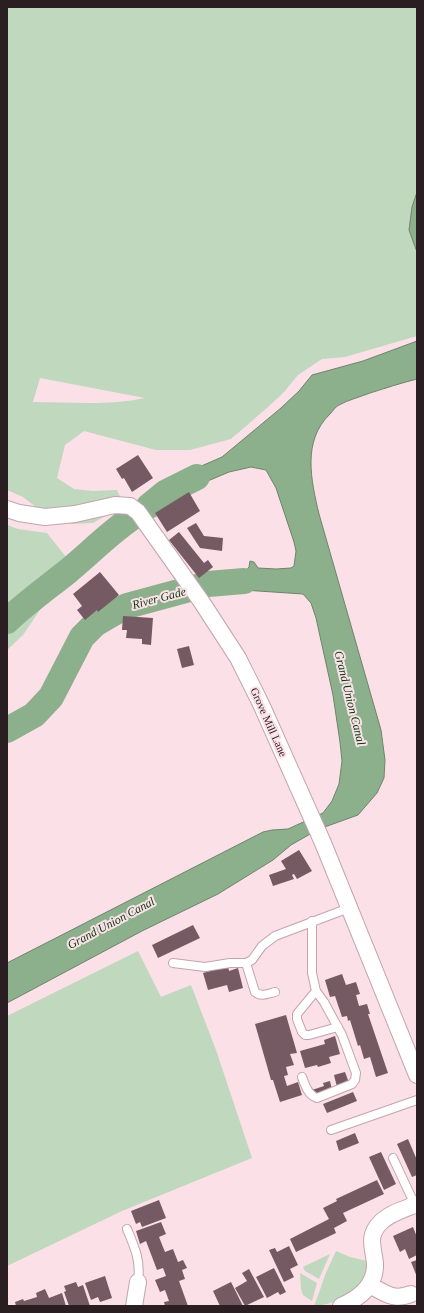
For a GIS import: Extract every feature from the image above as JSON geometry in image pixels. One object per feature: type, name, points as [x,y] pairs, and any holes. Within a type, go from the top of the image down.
[{"type":"street","name":"Grove Mill Lane","points":[[7,509],[19,513],[45,517],[75,514],[115,505],[130,506],[138,512],[184,577],[238,658],[261,704],[318,834],[417,1075]]},
{"type":"street","points":[[341,1306],[358,1297],[370,1285],[373,1278],[375,1263],[371,1241],[373,1234],[381,1222],[388,1217],[416,1204]]},
{"type":"street","points":[[134,1306],[138,1282]]},
{"type":"street","points":[[370,1285],[389,1296],[397,1298],[411,1294]]},
{"type":"lane","points":[[173,963],[205,967],[230,963],[246,963],[252,960],[262,946],[275,936],[349,908]]},
{"type":"lane","points":[[302,1077],[310,1094],[316,1098],[352,1084],[355,1080],[356,1073],[342,1035],[324,1002],[316,991],[312,973],[312,921]]},
{"type":"lane","points":[[246,963],[255,992],[258,995],[275,992]]},
{"type":"lane","points":[[316,991],[298,1014],[297,1019],[302,1032],[309,1035],[338,1027]]},
{"type":"lane","points":[[330,1130],[417,1100]]},
{"type":"lane","points":[[392,1158],[416,1204]]},
{"type":"lane","points":[[127,1229],[137,1252],[139,1263],[138,1282]]},
{"type":"shaded area","points":[[7,7],[417,7],[417,336],[345,357],[322,359],[298,375],[284,392],[231,439],[190,450],[156,450],[84,431],[65,445],[57,478],[74,489],[93,491],[117,490],[124,505],[93,523],[72,524],[44,513],[23,497],[7,490]],"holes":[[[40,378],[145,398],[103,403],[33,402]]]},
{"type":"shaded area","points":[[7,525],[18,529],[47,533],[66,557],[44,576],[46,601],[23,635],[7,650]]},
{"type":"shaded area","points":[[138,951],[161,997],[191,985],[216,1050],[252,1158],[122,1211],[7,1266],[7,1016]]},
{"type":"shaded area","points":[[336,1251],[350,1257],[367,1261],[367,1273],[365,1279],[356,1290],[342,1298],[327,1304],[314,1306],[325,1275]]},
{"type":"shaded area","points":[[330,1254],[319,1279],[305,1271],[303,1267]]},
{"type":"shaded area","points":[[300,1273],[317,1283],[312,1301],[303,1295]]},
{"type":"water","points":[[417,192],[417,252],[409,230],[412,207]]},
{"type":"water","name":"Grand Union Canal","points":[[417,341],[417,379],[370,393],[338,406],[321,425],[315,436],[312,449],[311,461],[313,488],[319,514],[381,730],[385,760],[384,778],[377,793],[358,815],[319,829],[291,845],[273,860],[218,894],[142,931],[7,1003],[7,963],[263,832],[288,829],[323,813],[332,801],[339,784],[342,761],[340,742],[333,695],[316,618],[311,603],[303,594],[243,590],[213,591],[208,584],[207,577],[245,572],[249,567],[250,561],[254,562],[258,568],[276,569],[291,568],[294,566],[296,551],[294,542],[276,488],[266,470],[251,467],[229,472],[170,497],[165,493],[165,487],[199,467],[222,457],[281,408],[299,391],[312,375],[363,361]]},
{"type":"building","points":[[138,455],[153,478],[132,492],[124,478],[122,479],[116,469]]},
{"type":"building","points":[[189,492],[200,511],[167,532],[155,513]]},
{"type":"building","points":[[196,523],[204,536],[223,538],[222,551],[200,548],[187,528]]},
{"type":"building","points":[[179,532],[204,563],[208,560],[213,567],[199,578],[169,540]]},
{"type":"building","points":[[100,572],[119,595],[98,612],[97,610],[85,620],[77,610],[82,606],[73,594]]},
{"type":"building","points":[[123,616],[153,618],[151,645],[142,644],[142,639],[126,638],[127,630],[122,630]]},
{"type":"building","points":[[189,646],[194,665],[182,668],[177,649]]},
{"type":"building","points":[[299,850],[312,871],[297,879],[294,874],[292,875],[294,879],[273,886],[269,875],[286,869],[281,861]]},
{"type":"building","points":[[193,925],[200,938],[158,958],[152,945]]},
{"type":"building","points":[[228,966],[229,971],[238,968],[243,988],[229,992],[227,985],[208,990],[203,973]]},
{"type":"building","points":[[342,974],[346,985],[356,982],[360,994],[356,995],[359,1006],[367,1004],[370,1014],[368,1014],[388,1073],[376,1077],[370,1057],[364,1059],[360,1045],[358,1046],[350,1020],[348,1021],[347,1016],[342,1017],[335,996],[330,997],[325,980]]},
{"type":"building","points":[[286,1015],[297,1053],[290,1054],[294,1065],[286,1067],[288,1075],[284,1076],[287,1086],[298,1082],[302,1095],[280,1102],[273,1080],[271,1080],[255,1024]]},
{"type":"building","points":[[335,1036],[340,1054],[329,1057],[331,1063],[318,1067],[317,1065],[305,1068],[300,1051],[325,1044],[324,1040]]},
{"type":"building","points":[[345,1072],[349,1083],[337,1087],[334,1075]]},
{"type":"building","points":[[330,1081],[332,1090],[314,1095],[312,1090],[324,1086],[323,1083]]},
{"type":"building","points":[[353,1092],[357,1101],[327,1113],[323,1104]]},
{"type":"building","points":[[355,1133],[359,1143],[339,1151],[336,1141]]},
{"type":"building","points":[[408,1139],[417,1160],[417,1175],[412,1177],[397,1144]]},
{"type":"building","points":[[381,1152],[396,1184],[384,1190],[369,1157]]},
{"type":"building","points":[[377,1180],[384,1194],[343,1213],[347,1221],[334,1228],[336,1233],[296,1252],[290,1239],[329,1219],[323,1208],[337,1201],[336,1199]]},
{"type":"building","points":[[159,1200],[166,1218],[142,1227],[140,1222],[136,1224],[131,1211]]},
{"type":"building","points":[[161,1222],[166,1234],[159,1237],[165,1252],[173,1249],[178,1262],[183,1260],[187,1268],[182,1270],[185,1279],[179,1281],[188,1306],[165,1306],[164,1302],[169,1301],[165,1290],[160,1292],[155,1280],[166,1276],[163,1268],[157,1270],[146,1241],[140,1244],[136,1231]]},
{"type":"building","points":[[413,1227],[417,1237],[417,1255],[409,1259],[405,1249],[400,1252],[393,1236]]},
{"type":"building","points":[[289,1246],[298,1265],[290,1269],[294,1277],[284,1282],[269,1250],[275,1248],[277,1252]]},
{"type":"building","points":[[417,1260],[417,1277],[411,1262]]},
{"type":"building","points":[[274,1268],[286,1292],[280,1295],[278,1292],[267,1298],[256,1277]]},
{"type":"building","points":[[249,1269],[264,1297],[245,1306],[235,1288],[247,1281],[242,1273]]},
{"type":"building","points":[[105,1276],[112,1298],[100,1302],[98,1297],[91,1300],[85,1283]]},
{"type":"building","points":[[76,1282],[78,1287],[83,1285],[90,1306],[69,1306],[64,1292],[66,1291],[64,1286]]},
{"type":"building","points":[[231,1282],[243,1306],[220,1306],[213,1291]]},
{"type":"building","points":[[45,1289],[49,1298],[62,1293],[66,1306],[16,1306],[15,1302],[37,1297],[36,1293]]},
{"type":"waterway","points":[[149,506],[165,493],[197,477]]},
{"type":"waterway","points":[[7,621],[133,517]]},
{"type":"waterway","name":"River Gade","points":[[7,730],[34,715],[51,697],[82,637],[95,624],[127,606],[208,584],[244,581]]}]
